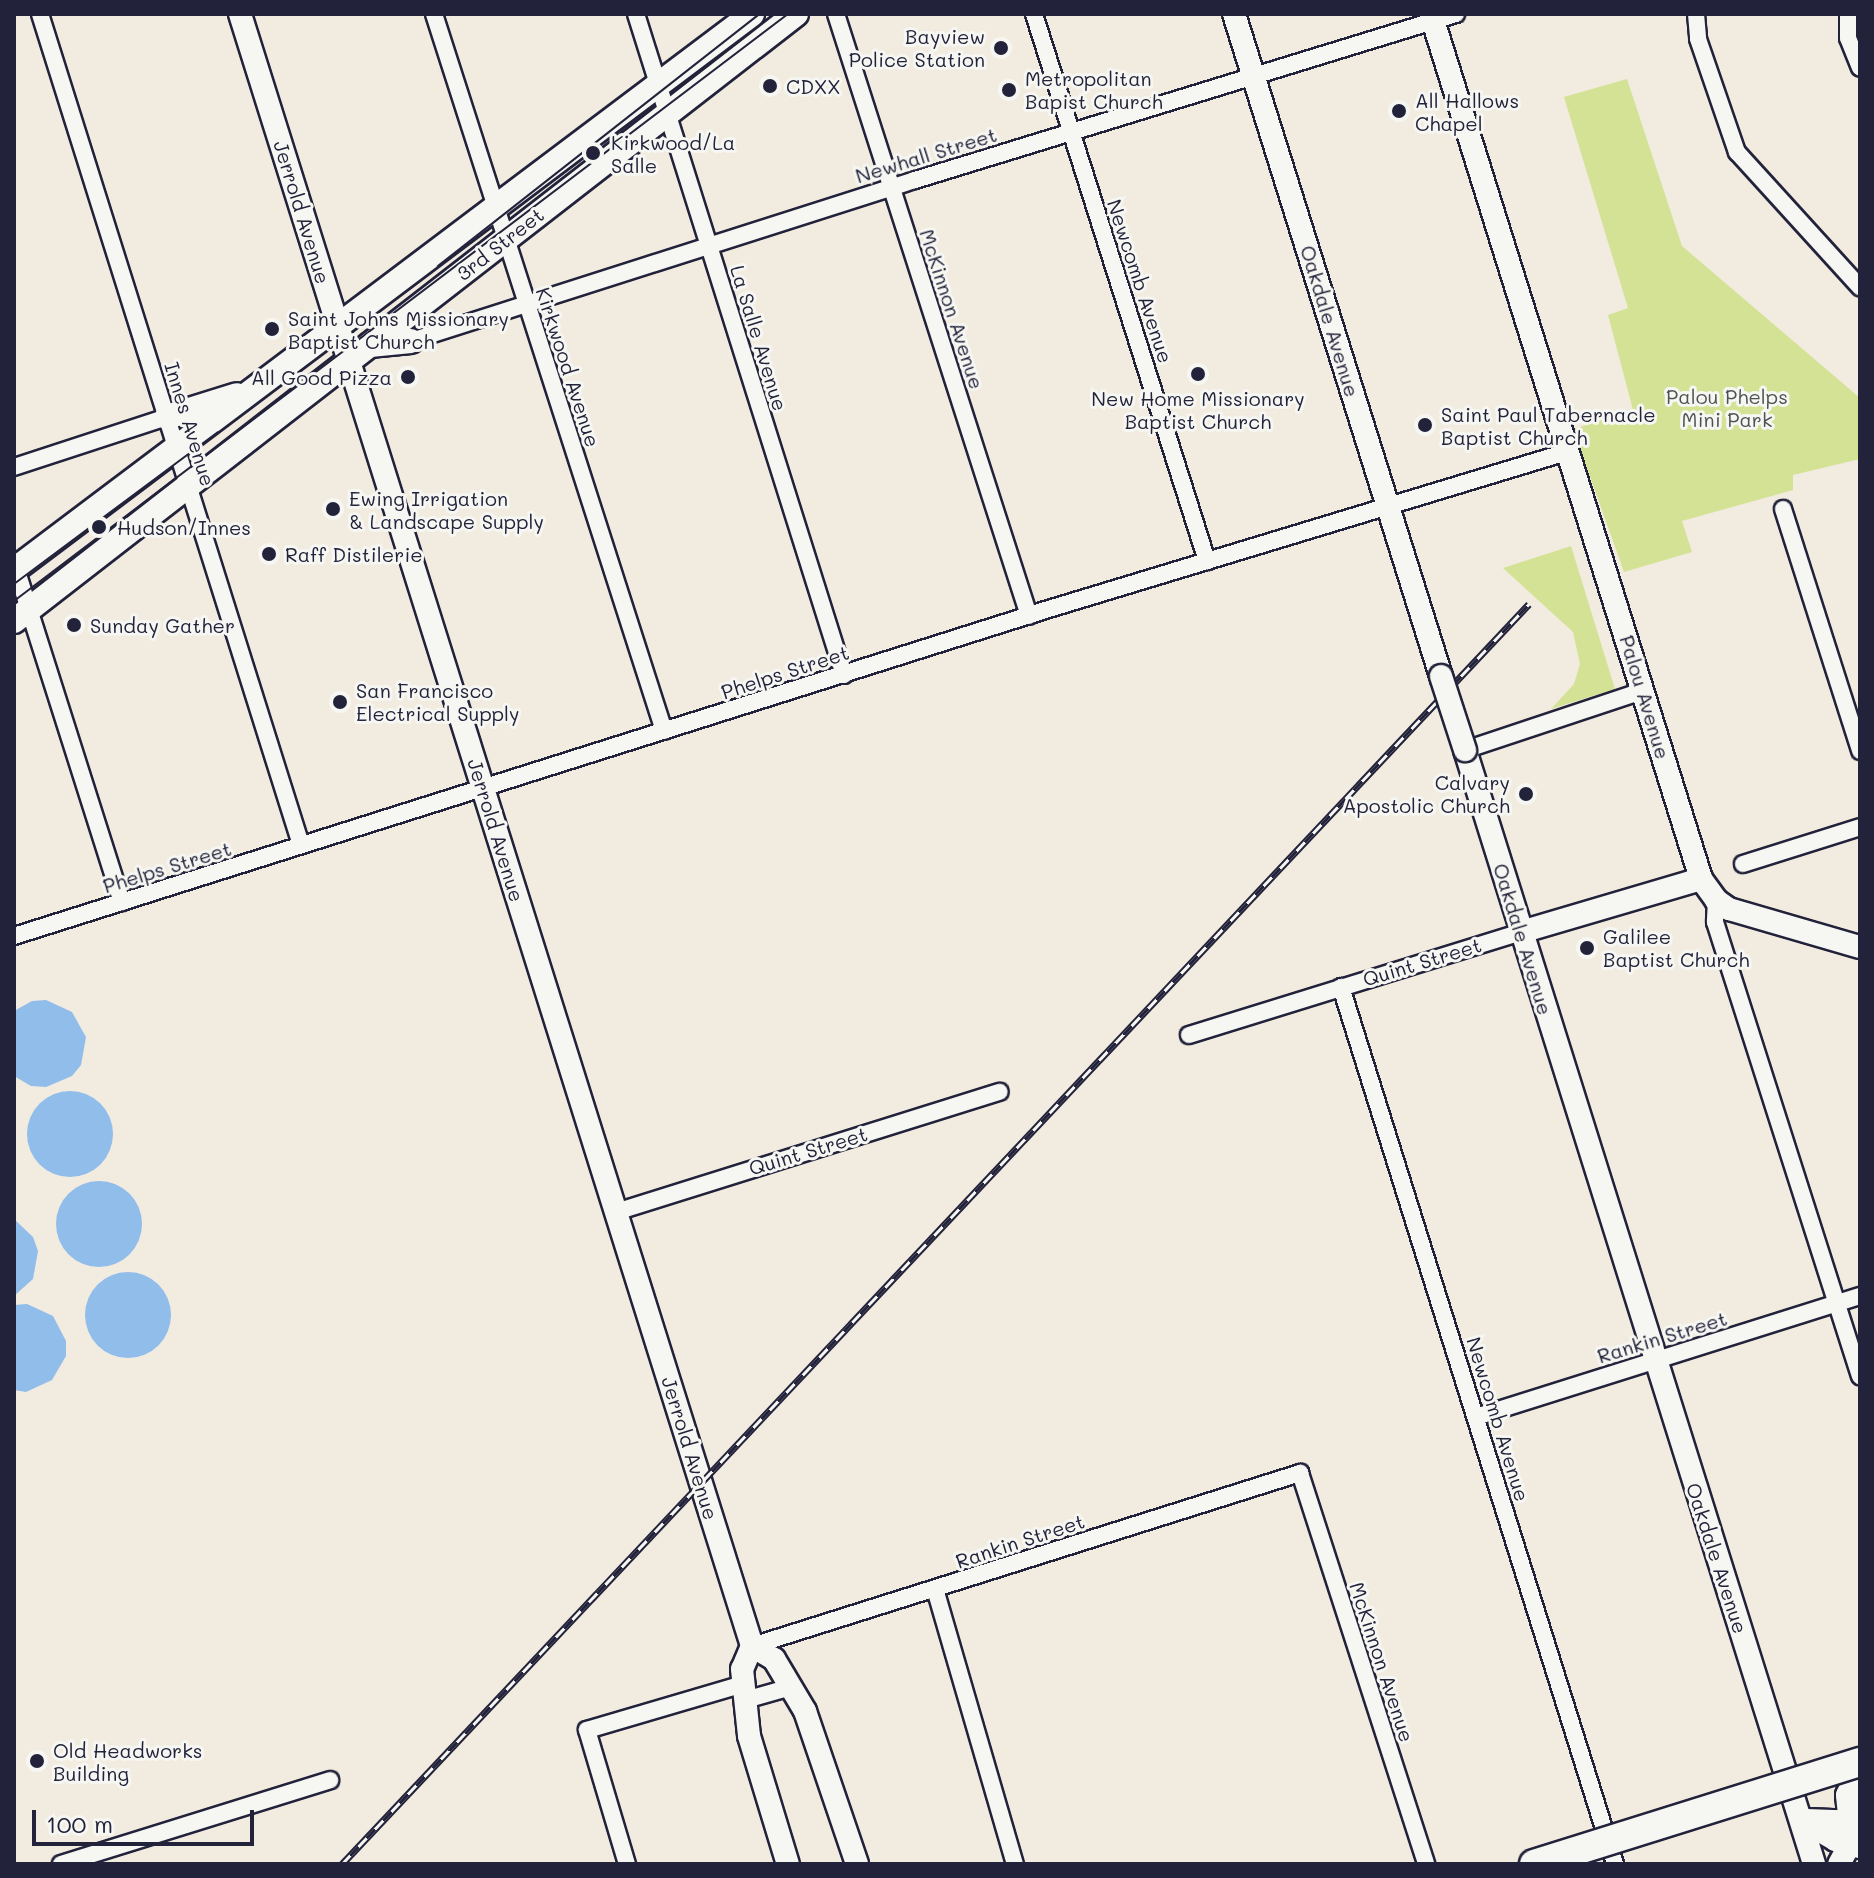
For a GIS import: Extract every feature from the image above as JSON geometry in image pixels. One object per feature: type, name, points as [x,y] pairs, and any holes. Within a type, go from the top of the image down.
[{"type":"highway","points":[[1534,1864],[1860,1768]]},
{"type":"highway","points":[[1562,1864],[1860,1768]]},
{"type":"main road","name":"3rd Street","points":[[15,567],[255,390],[752,14]]},
{"type":"main road","name":"3rd Street","points":[[22,615],[796,14]]},
{"type":"main road","points":[[370,345],[411,341]]},
{"type":"main road","points":[[167,417],[255,390]]},
{"type":"street","name":"Innes Avenue","points":[[40,14],[301,845]]},
{"type":"street","name":"Jerrold Avenue","points":[[240,14],[752,1646]]},
{"type":"street","name":"Kirkwood Avenue","points":[[434,14],[664,731]]},
{"type":"street","name":"La Salle Avenue","points":[[636,14],[844,675]]},
{"type":"street","name":"McKinnon Avenue","points":[[836,14],[1029,616]]},
{"type":"street","name":"Newcomb Avenue","points":[[1034,14],[1207,561]]},
{"type":"street","name":"Oakdale Avenue","points":[[1234,14],[1814,1864]]},
{"type":"street","name":"Newhall Street","points":[[411,341],[1253,74],[1432,18],[1456,14]]},
{"type":"street","points":[[1696,14],[1698,39],[1737,152],[1860,287]]},
{"type":"street","points":[[1848,14],[1848,38],[1860,68]]},
{"type":"street","name":"Palou Avenue","points":[[1432,18],[1570,451],[1701,879],[1716,900],[1715,922],[1860,1376]]},
{"type":"street","points":[[14,467],[167,417]]},
{"type":"street","name":"Phelps Street","points":[[14,936],[1029,616],[1570,451]]},
{"type":"street","points":[[1783,509],[1860,751]]},
{"type":"street","points":[[15,567],[22,615],[122,902]]},
{"type":"street","points":[[1465,750],[1642,691]]},
{"type":"street","points":[[1743,864],[1860,827]]},
{"type":"street","name":"Quint Street","points":[[1189,1035],[1701,879]]},
{"type":"street","points":[[1716,900],[1740,913],[1860,947]]},
{"type":"street","name":"Newcomb Avenue","points":[[1341,987],[1612,1856]]},
{"type":"street","name":"Quint Street","points":[[616,1212],[1000,1092]]},
{"type":"street","name":"Rankin Street","points":[[1476,1417],[1860,1296]]},
{"type":"street","name":"McKinnon Avenue","points":[[1300,1473],[1426,1864]]},
{"type":"street","name":"Rankin Street","points":[[752,1646],[1300,1473]]},
{"type":"street","points":[[935,1589],[1015,1864]]},
{"type":"street","points":[[788,1864],[749,1736],[742,1669],[752,1646],[774,1659],[816,1736],[857,1864]]},
{"type":"street","points":[[627,1864],[587,1730],[744,1692],[791,1687]]},
{"type":"street","points":[[1562,1864],[1612,1856],[1860,1768]]},
{"type":"street","points":[[1839,1864],[1855,1836],[1847,1795],[1860,1768]]},
{"type":"street","points":[[61,1864],[330,1780]]},
{"type":"street","points":[[1801,1820],[1855,1836]]},
{"type":"green space","name":"Palou Phelps Mini Park","points":[[1627,79],[1682,246],[1860,398],[1860,459],[1793,475],[1793,490],[1682,521],[1692,552],[1624,572],[1573,429],[1633,410],[1608,315],[1628,308],[1564,97]]},
{"type":"green space","points":[[1571,546],[1615,689],[1551,709],[1574,684],[1580,664],[1573,632],[1503,568]]},
{"type":"water","points":[[46,1000],[72,1012],[86,1037],[81,1065],[72,1076],[46,1087],[31,1086],[14,1076],[14,1011],[32,1001]]},
{"type":"water","points":[[62,1091],[78,1091],[101,1103],[110,1117],[113,1134],[110,1151],[101,1165],[78,1177],[62,1177],[46,1170],[34,1158],[27,1142],[27,1126],[34,1110],[46,1098]]},
{"type":"water","points":[[91,1181],[107,1181],[130,1193],[139,1207],[142,1224],[139,1241],[130,1255],[107,1267],[91,1267],[75,1260],[63,1248],[56,1232],[56,1216],[63,1200],[75,1188]]},
{"type":"water","points":[[14,1219],[33,1237],[38,1251],[33,1279],[14,1296]]},
{"type":"water","points":[[120,1272],[136,1272],[159,1284],[168,1298],[171,1315],[168,1332],[159,1346],[136,1358],[120,1358],[104,1351],[92,1339],[85,1323],[85,1307],[92,1291],[104,1279]]},
{"type":"water","points":[[27,1304],[53,1316],[66,1341],[66,1356],[52,1380],[26,1392],[14,1390],[14,1305]]},
{"type":"tram line","points":[[438,266],[759,14]]},
{"type":"tram line","points":[[14,601],[788,14]]},
{"type":"tram line","points":[[14,584],[218,432]]},
{"type":"railway","points":[[342,1864],[1529,604]]},
{"type":"place","name":"Bayview Police Station","points":[[1001,48]]},
{"type":"place","name":"CDXX","points":[[770,86]]},
{"type":"place","name":"Metropolitan Bapist Church","points":[[1009,90]]},
{"type":"place","name":"All Hallows Chapel","points":[[1399,111]]},
{"type":"place","name":"Kirkwood/La Salle","points":[[593,153]]},
{"type":"place","name":"Saint Johns Missionary Baptist Church","points":[[272,329]]},
{"type":"place","name":"New Home Missionary Baptist Church","points":[[1198,374]]},
{"type":"place","name":"All Good Pizza","points":[[408,377]]},
{"type":"place","name":"Saint Paul Tabernacle Baptist Church","points":[[1425,425]]},
{"type":"place","name":"Ewing Irrigation & Landscape Supply","points":[[333,509]]},
{"type":"place","name":"Hudson/Innes","points":[[99,527]]},
{"type":"place","name":"Raff Distilerie","points":[[269,554]]},
{"type":"place","name":"Sunday Gather","points":[[74,625]]},
{"type":"place","name":"San Francisco Electrical Supply","points":[[340,702]]},
{"type":"place","name":"Calvary Apostolic Church","points":[[1526,794]]},
{"type":"place","name":"Galilee Baptist Church","points":[[1587,948]]},
{"type":"place","name":"Old Headworks Building","points":[[37,1761]]}]
